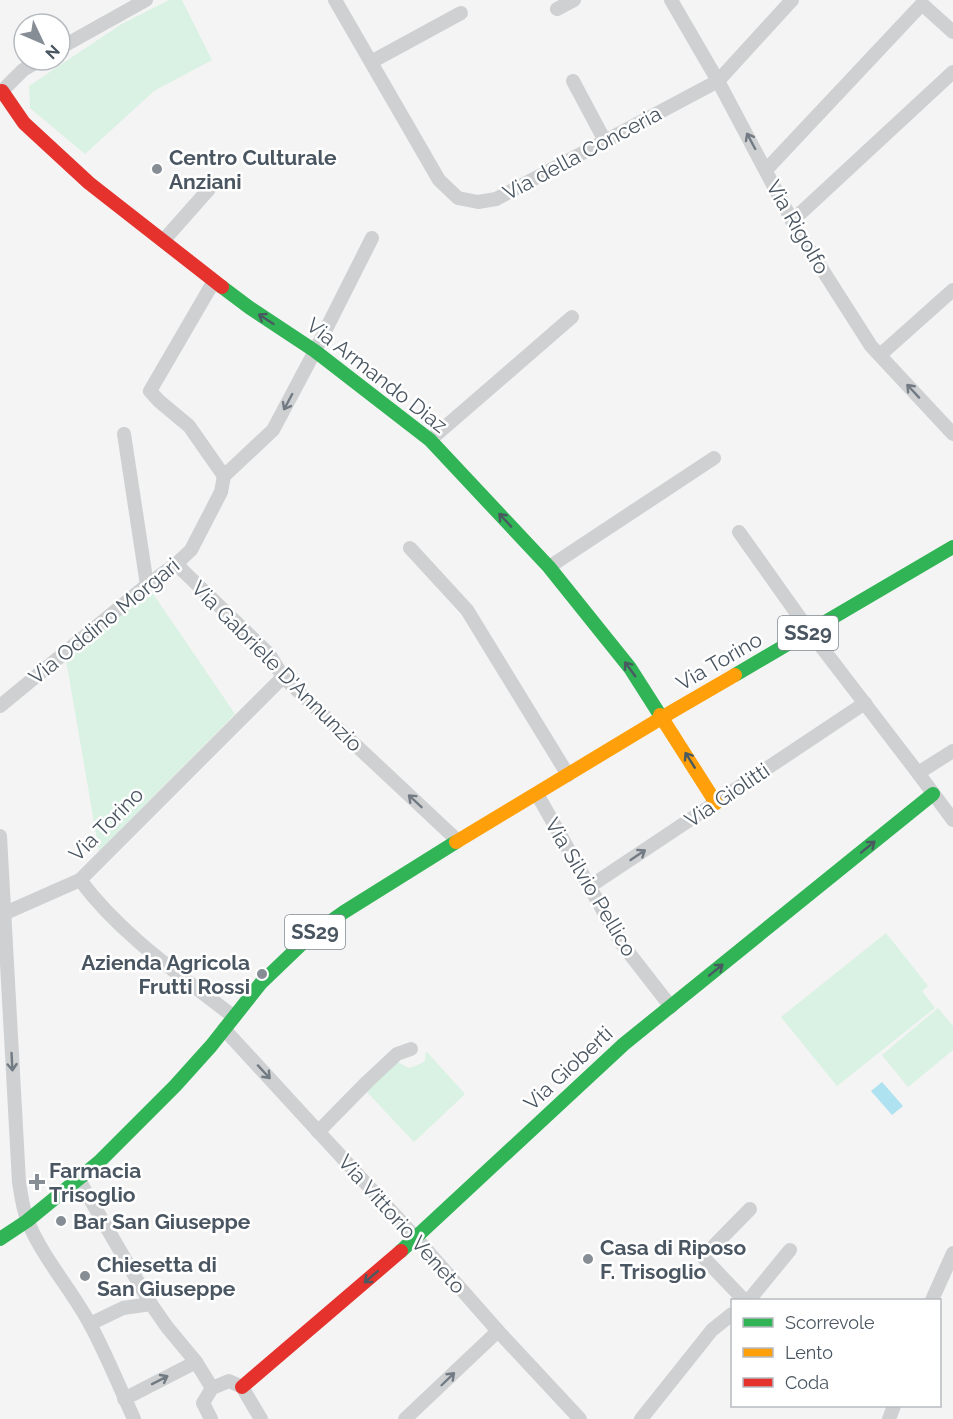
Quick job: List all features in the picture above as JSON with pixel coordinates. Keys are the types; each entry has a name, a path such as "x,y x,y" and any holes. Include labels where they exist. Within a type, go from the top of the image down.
{"street":[{"path":"72,41 146,0"},
{"name":"Via della Conceria","path":"335,0 439,180 458,198 477,202 496,200 718,81 792,0"},
{"path":"557,9 574,0"},
{"name":"Via Rigolfo","path":"671,0 718,81 792,221 871,346 953,434"},
{"path":"766,170 922,4 953,32"},
{"path":"371,62 461,13"},
{"path":"1,92 21,72"},
{"path":"792,221 953,72"},
{"path":"573,81 605,141"},
{"name":"Via Armando Diaz","path":"1,92 24,123 89,183 214,281 315,351 430,440 549,567 630,668 717,803"},
{"path":"164,242 209,189"},
{"name":"Via Oddino Morgari","path":"0,706 191,550 221,492 224,476 273,430 372,238"},
{"path":"214,281 150,391 189,426 224,476"},
{"path":"879,355 953,290"},
{"path":"430,440 572,317"},
{"path":"124,434 147,585"},
{"path":"549,567 714,458"},
{"path":"739,532 810,632 953,820"},
{"name":"Via Torino","path":"0,1239 79,1180 174,1086 261,983 310,936 344,912 458,841 953,547"},
{"path":"410,548 467,610 568,775"},
{"name":"Via Gabriele D'Annunzio","path":"176,564 269,654 283,677 458,841"},
{"name":"Via Torino","path":"234,1017 170,968 128,932 103,908 80,880 283,677"},
{"name":"Via Giolitti","path":"589,887 865,703"},
{"path":"918,773 953,752"},
{"name":"Via Silvio Pellico","path":"537,794 622,944 670,1007"},
{"name":"Via Gioberti","path":"242,1387 416,1238 624,1044 933,794"},
{"path":"0,836 2,919 19,1182 27,1221 49,1261 90,1324 134,1419"},
{"path":"2,919 80,880"},
{"name":"Via Vittorio Veneto","path":"224,1029 578,1418"},
{"path":"318,1132 397,1054 411,1050"},
{"path":"79,1180 151,1304 196,1362 212,1388"},
{"path":"743,1299 703,1257 750,1209"},
{"path":"750,1299 790,1250"},
{"path":"932,1299 953,1253"},
{"path":"90,1324 123,1308 151,1304"},
{"path":"641,1419 712,1330 731,1315"},
{"path":"405,1419 498,1331"},
{"path":"124,1399 196,1362"},
{"path":"211,1419 203,1403 212,1388 229,1382 242,1387 261,1419"}],"green space":[{"path":"169,0 182,0 212,60 154,91 85,154 30,108 29,86 50,72 72,72 72,57 120,25"},
{"path":"147,585 235,714 99,851 65,654"},
{"path":"886,933 928,986 922,991 935,1008 837,1086 781,1017"},
{"path":"938,1008 953,1026 953,1050 908,1087 882,1055"},
{"path":"426,1051 465,1094 414,1142 366,1091 397,1062 409,1068 425,1061"}],"water":[{"path":"882,1082 903,1106 892,1115 871,1091"}],"traffic: fast":[{"path":"222,287 315,351 430,440 549,567 630,668 660,715"},
{"path":"735,675 953,547"},
{"path":"401,1251 624,1044 933,794"},
{"path":"0,1239 27,1221 99,1162 175,1086 211,1046 261,983 310,936 456,842"}],"traffic: slow":[{"path":"456,842 735,675"},
{"path":"660,715 716,803"}],"traffic: jam":[{"path":"0,92 2,91 24,123 89,183 222,287"},
{"path":"242,1387 401,1251"}],"place":[{"name":"Centro Culturale Anziani","path":"157,169"},
{"name":"Azienda Agricola Frutti Rossi","path":"262,974"},
{"name":"Farmacia Trisoglio","path":"37,1182"},
{"name":"Bar San Giuseppe","path":"61,1221"},
{"name":"Casa di Riposo F. Trisoglio","path":"588,1259"},
{"name":"Chiesetta di San Giuseppe","path":"85,1276"}]}
